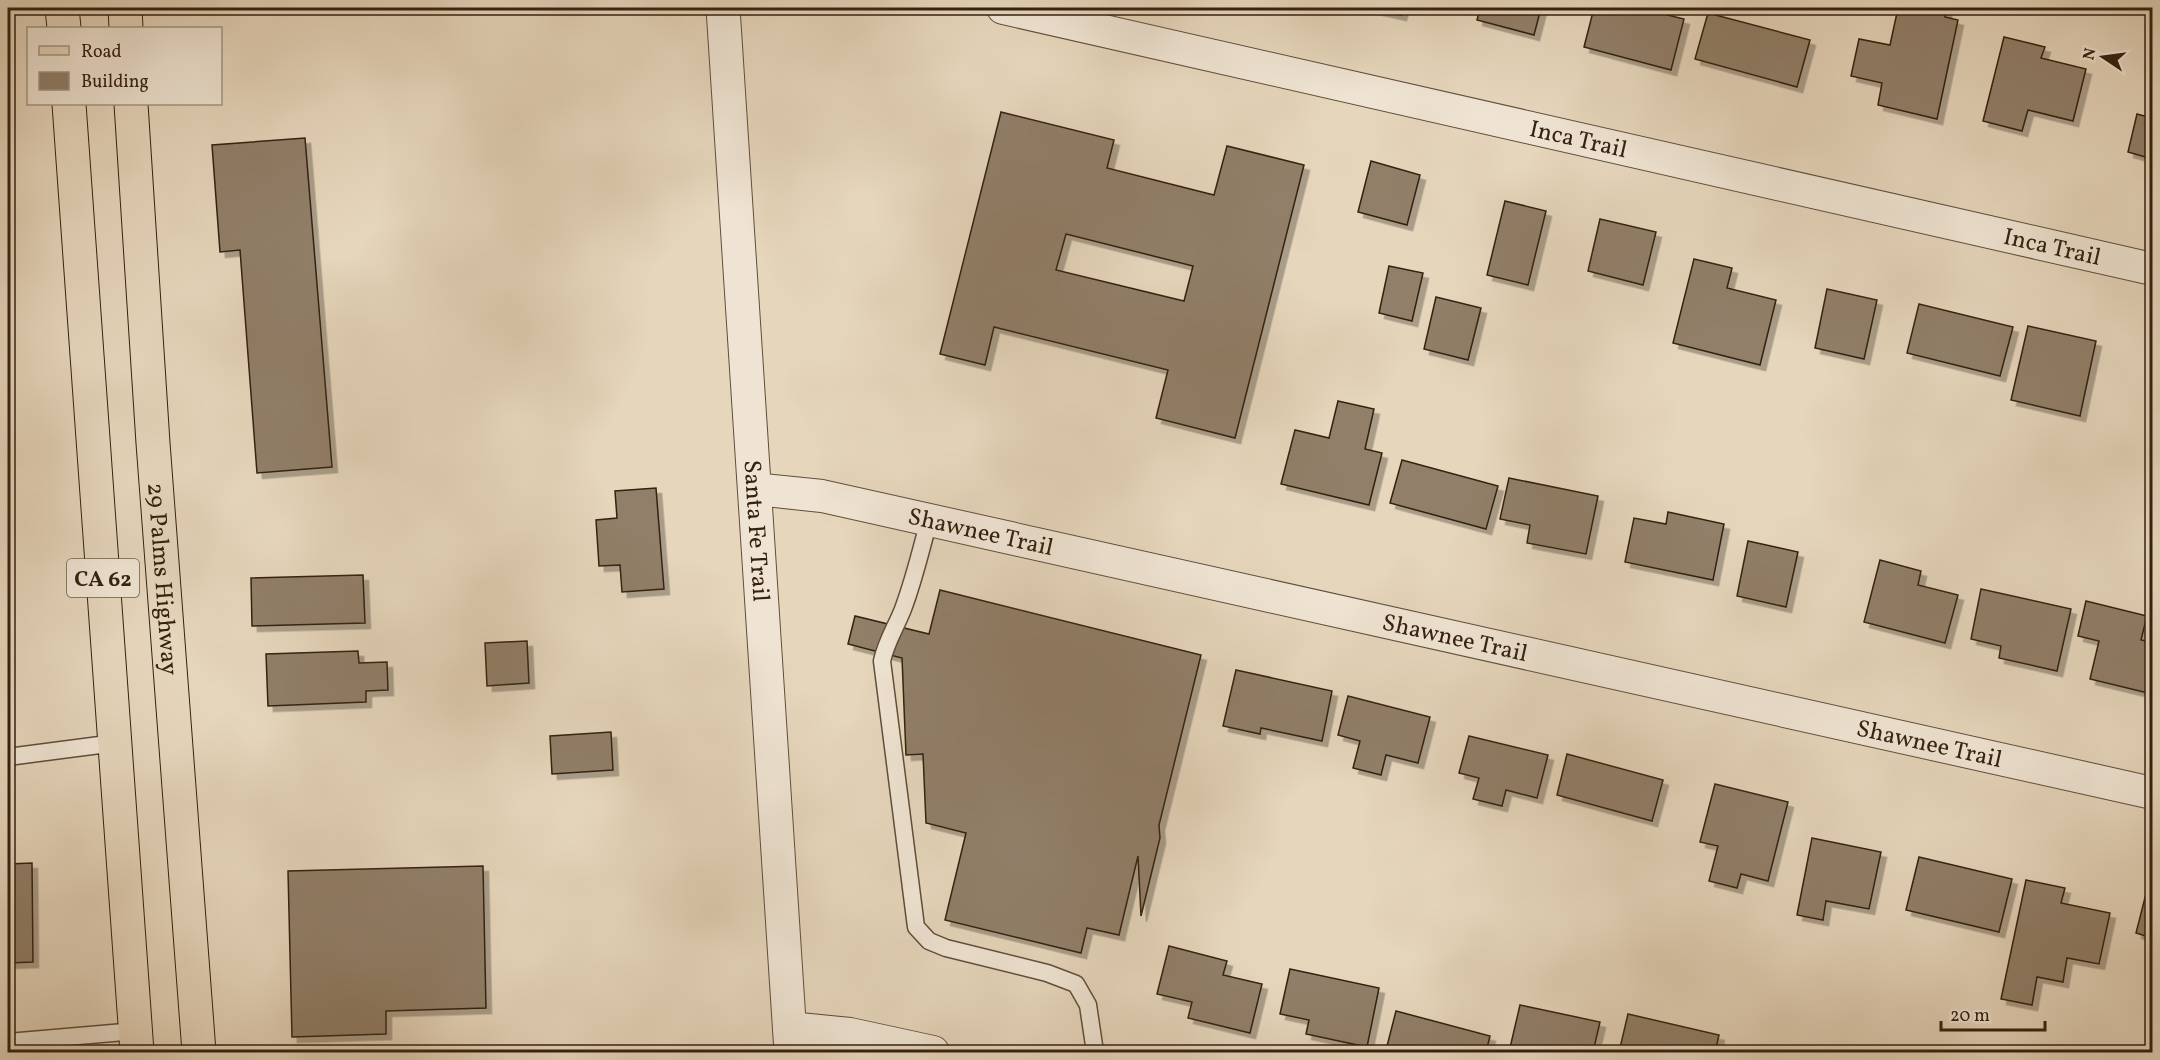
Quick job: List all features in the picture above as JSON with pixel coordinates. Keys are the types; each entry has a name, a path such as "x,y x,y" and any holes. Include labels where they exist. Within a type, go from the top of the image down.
{"main road":[{"path":"62,8 64,27"},
{"path":"125,8 126,27"},
{"name":"CA 62","path":"69,105 136,1042"},
{"name":"29 Palms Highway","path":"131,105 153,442 199,1053"}],"street":[{"name":"Santa Fe Trail","path":"723,8 790,1040"},
{"name":"Inca Trail","path":"1003,8 1111,19 2152,268"},
{"name":"Shawnee Trail","path":"755,489 822,496 2152,793"},
{"path":"790,1040 850,1034 933,1053"}],"lane":[{"path":"929,520 902,612 885,648 882,661 916,927 929,941 946,948 1047,973 1076,984 1088,1005 1095,1053"},
{"path":"8,758 115,743"},
{"path":"8,1042 136,1042"}],"building":[{"path":"1369,8 1403,8 1401,15"},
{"path":"1480,8 1541,8 1534,35 1477,20"},
{"path":"1594,8 1639,8 1684,19 1671,70 1584,47"},
{"path":"1898,8 1947,8 1945,17 1958,20 1937,119 1878,105 1882,83 1851,76 1859,39 1890,45"},
{"path":"1708,13 1810,40 1797,87 1695,59"},
{"path":"2004,37 2045,47 2041,58 2086,69 2073,121 2028,110 2022,131 1983,121"},
{"path":"1001,112 1114,140 1107,168 1214,195 1227,146 1304,165 1235,438 1156,418 1168,370 994,327 985,365 940,354","holes":["1066,234 1193,266 1184,301 1056,270"]},
{"path":"2137,114 2152,118 2152,159 2128,152"},
{"path":"305,138 332,467 257,473 240,250 220,252 212,145"},
{"path":"1371,161 1420,175 1407,225 1358,212"},
{"path":"1505,201 1546,211 1528,285 1487,275"},
{"path":"1600,219 1656,232 1643,285 1588,271"},
{"path":"1694,259 1732,268 1727,288 1776,300 1760,365 1673,343"},
{"path":"1389,266 1423,273 1412,321 1379,313"},
{"path":"1827,289 1877,300 1864,359 1815,348"},
{"path":"1436,297 1481,308 1468,360 1424,349"},
{"path":"1919,304 2013,327 2000,376 1907,353"},
{"path":"2028,326 2096,341 2080,416 2011,400"},
{"path":"1338,401 1374,409 1365,449 1382,453 1369,505 1281,484 1295,430 1329,438"},
{"path":"1402,460 1498,486 1486,529 1390,503"},
{"path":"1509,478 1598,496 1586,554 1527,543 1530,525 1500,519"},
{"path":"656,488 664,589 622,592 620,565 599,566 596,520 617,518 615,491"},
{"path":"1668,512 1724,524 1713,580 1625,562 1634,518 1666,524"},
{"path":"1748,541 1798,552 1786,607 1737,596"},
{"path":"1880,560 1921,571 1918,585 1958,595 1945,643 1864,622"},
{"path":"363,575 365,623 252,626 251,578"},
{"path":"1981,589 2071,609 2057,671 1999,658 2001,646 1971,639"},
{"path":"940,590 1201,655 1159,825 1160,838 1141,916 1138,856 1119,935 1087,928 1081,953 945,920 966,833 926,823 923,754 906,755 902,658 848,644 855,616 929,634"},
{"path":"2086,601 2147,616 2141,640 2152,642 2152,694 2090,679 2099,641 2078,636"},
{"path":"527,641 529,683 487,686 485,643"},
{"path":"358,651 359,663 387,662 388,690 366,691 366,702 268,706 266,654"},
{"path":"1236,670 1332,691 1322,741 1261,728 1260,734 1223,726"},
{"path":"1348,696 1430,717 1418,763 1386,755 1381,775 1353,768 1360,741 1338,735"},
{"path":"611,732 613,770 552,774 550,736"},
{"path":"1469,736 1548,755 1537,798 1506,790 1502,806 1473,799 1479,778 1459,773"},
{"path":"1567,754 1663,780 1652,821 1557,795"},
{"path":"1715,784 1788,802 1768,881 1741,874 1737,888 1709,881 1718,846 1700,842"},
{"path":"1812,838 1881,852 1869,909 1826,901 1823,920 1797,915"},
{"path":"1919,857 2012,879 1999,932 1906,910"},
{"path":"32,863 33,962 8,963 8,864"},
{"path":"483,866 486,1008 386,1011 386,1034 292,1037 288,871"},
{"path":"2152,874 2152,938 2136,933"},
{"path":"2026,880 2065,888 2061,903 2110,913 2099,964 2067,958 2063,982 2037,977 2032,1005 2001,999"},
{"path":"1169,946 1227,961 1223,975 1262,984 1250,1033 1188,1018 1192,1002 1157,994"},
{"path":"1290,969 1379,988 1367,1047 1306,1034 1309,1020 1280,1014"},
{"path":"1520,1005 1600,1022 1593,1052 1509,1052"},
{"path":"1396,1011 1490,1036 1486,1052 1386,1050"},
{"path":"1628,1014 1719,1035 1715,1052 1619,1052"}]}
